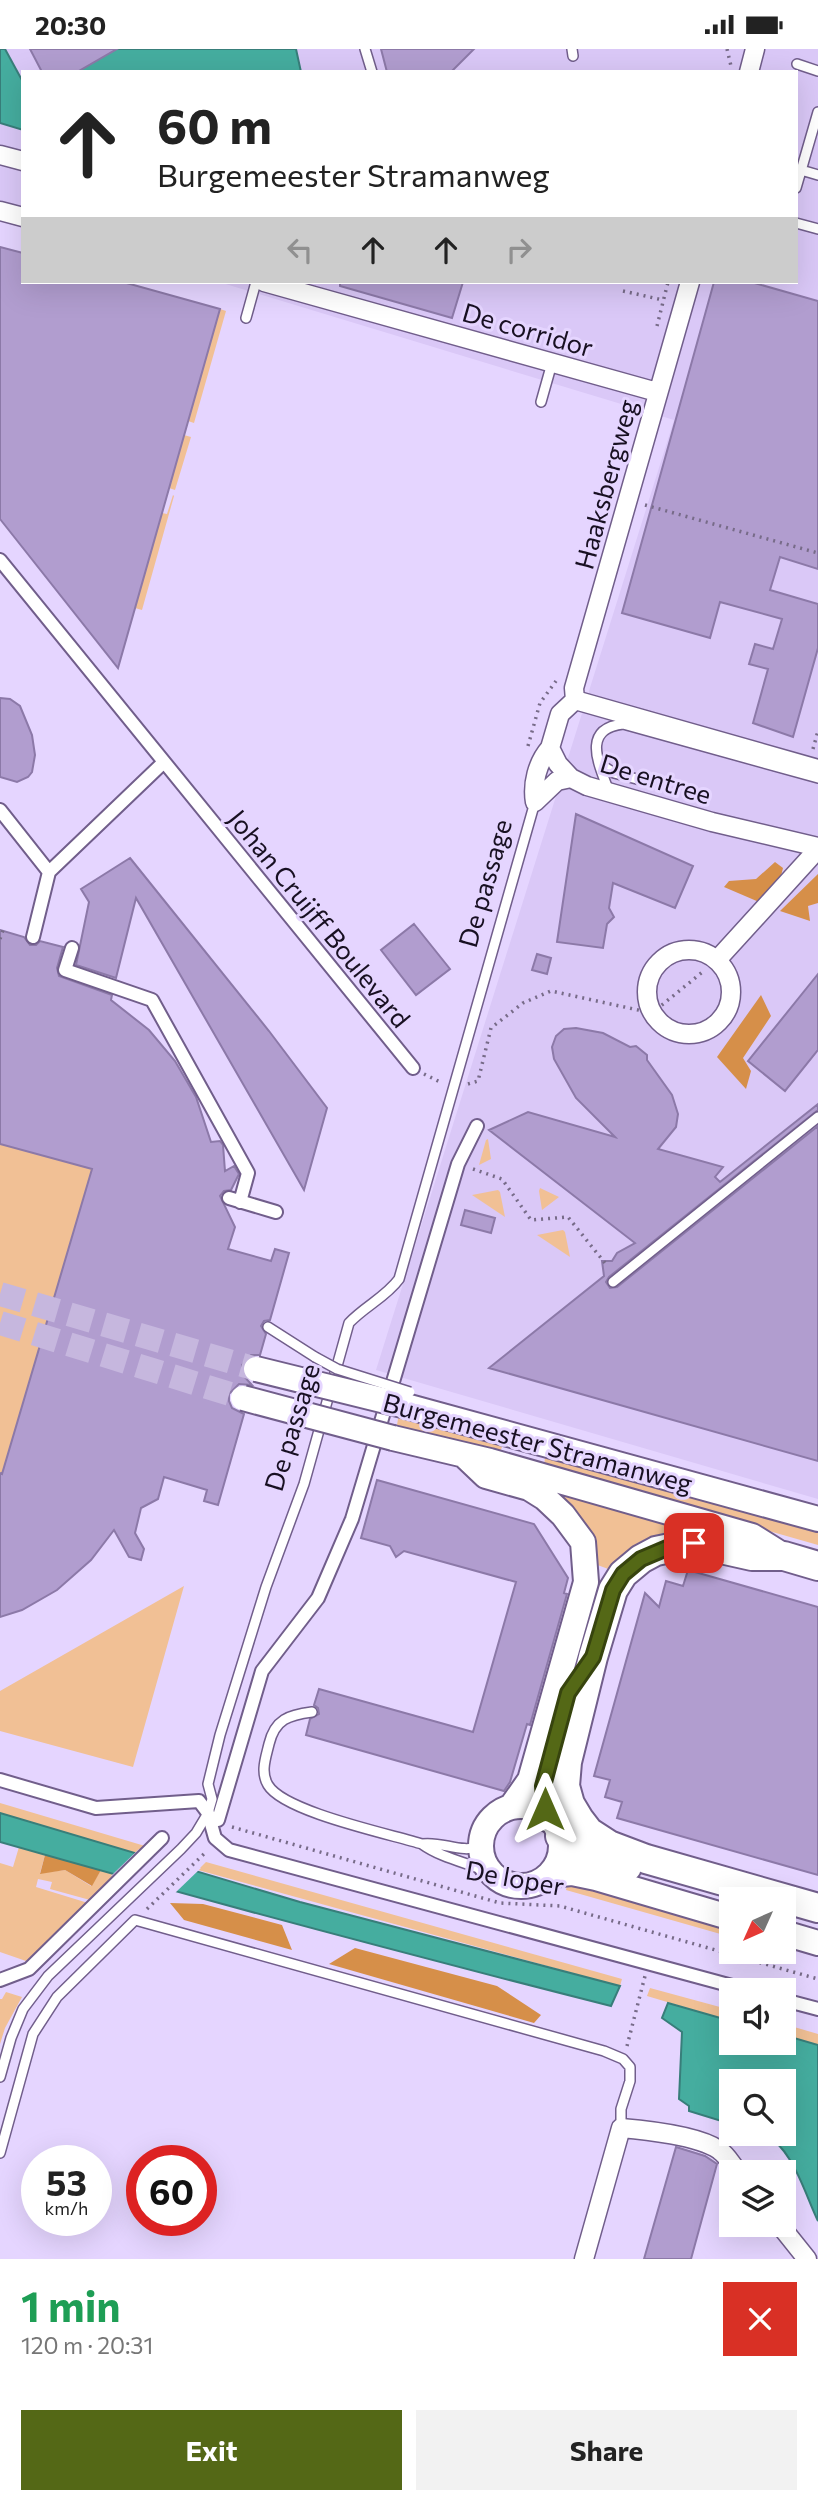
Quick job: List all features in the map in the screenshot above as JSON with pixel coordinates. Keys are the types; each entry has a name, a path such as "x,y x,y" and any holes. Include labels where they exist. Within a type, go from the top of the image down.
{"main road":[{"name":"Burgemeester Stramanweg","path":"256,1369 408,1399 451,1418 818,1519"},
{"name":"Burgemeester Stramanweg","path":"243,1398 490,1461 752,1536 784,1556 818,1566"},
{"name":"Burgemeester Stramanweg","path":"466,1457 486,1476 528,1488 545,1498 563,1515 583,1542 586,1582 551,1758 565,1786 570,1804 589,1832 609,1845 646,1859 818,1908"},
{"name":"Burgemeester Stramanweg","path":"511,1807 530,1780 551,1758 593,1657 613,1590 623,1574 641,1559 674,1545 694,1543 752,1556 784,1556"},
{"path":"550,1875 560,1857 555,1827 543,1799 543,1786 551,1758"},
{"path":"709,1876 656,1876 580,1853 532,1807 511,1807 493,1817 482,1835 481,1846 486,1866 501,1881 521,1886 531,1885 550,1875 572,1873 719,1914"},
{"path":"796,1937 818,1943"}],"street":[{"path":"750,70 755,49"},
{"path":"0,155 21,160"},
{"path":"0,211 21,216"},
{"name":"De corridor","path":"271,284 657,393"},
{"name":"Haaksbergweg","path":"575,700 575,688 689,284"},
{"name":"Johan Cruijff Boulevard","path":"0,560 413,1068"},
{"path":"550,748 560,714 575,700"},
{"name":"De entree","path":"575,700 815,761"},
{"name":"De entree","path":"550,748 558,764 571,778 609,794 818,848 717,960"},
{"name":"De passage","path":"535,802 533,789 542,757 550,748"},
{"path":"33,937 49,872 164,762"},
{"path":"535,802 557,781 571,778"},
{"path":"0,810 49,872"},
{"path":"72,948 65,970 152,1000 248,1173 234,1200 276,1212"},
{"path":"694,950 717,960 727,973 732,992 731,1002 718,1024 706,1032 684,1034 670,1030 659,1022 652,1013 647,993 650,976 659,962 677,951 694,950"},
{"path":"213,1817 262,1671 318,1598 352,1519 458,1164 477,1126"},
{"path":"0,1780 96,1808 199,1801 213,1817"},
{"name":"De loper","path":"213,1817 215,1838 229,1850 719,1982"},
{"path":"0,1980 29,1969 158,1842"},
{"path":"796,2003 818,2009"},
{"path":"584,2259 621,2128 680,2136 719,2150 727,2160"},
{"path":"789,2237 807,2259"}],"lane":[{"path":"365,49 371,70"},
{"path":"797,64 818,71"},
{"path":"798,182 818,112"},
{"path":"802,170 818,175"},
{"path":"798,224 818,229"},
{"path":"246,318 255,284"},
{"path":"541,402 552,363"},
{"path":"609,794 596,757 597,741 607,728 623,724 818,778"},
{"path":"600,764 614,773 648,782"},
{"name":"De passage","path":"213,1817 208,1784 220,1735 266,1587 304,1485 349,1323 360,1311 391,1290 400,1279 535,802"},
{"path":"613,1282 818,1117"},
{"path":"268,1327 337,1369 408,1399"},
{"path":"312,1712 286,1717 273,1731 263,1773 273,1792 324,1816 422,1844 433,1851 493,1874"},
{"path":"0,2077 11,2038 23,2010 48,1976 213,1817"},
{"path":"422,1844 436,1842 465,1850 481,1846"},
{"path":"0,2153 33,2034 57,1997 135,1920 591,2047 623,2059 630,2067 630,2081 621,2109 621,2128"}],"path":[{"path":"727,49 731,70"},
{"path":"623,291 663,300"},
{"path":"627,500 818,553"},
{"path":"815,761 818,731"},
{"path":"0,939 3,930"},
{"path":"413,1068 453,1090 478,1081 491,1028 523,1003 551,991 652,1013 717,960"},
{"path":"458,1164 502,1179 531,1220 568,1217 605,1263"},
{"name":"De loper","path":"213,1817 227,1826 499,1903 560,1906 818,1979"},
{"path":"147,1909 203,1854"},
{"path":"623,2059 649,1963"}],"shaded area":[{"path":"0,49 818,49 818,1499 376,1370 674,420 226,284 798,284 798,70 21,70 21,221 0,215"},
{"path":"0,49 5,49 21,78 21,129 0,123"},
{"path":"106,49 296,49 301,70 68,70"},
{"path":"220,309 226,311 194,423 188,421"},
{"path":"184,435 191,437 175,490 169,488"},
{"path":"173,495 142,610 135,608 162,513 167,514"},
{"path":"775,862 783,868 779,884 759,902 724,887 729,881 756,879"},
{"path":"818,874 818,903 808,906 810,921 780,911"},
{"path":"761,995 771,1016 743,1058 751,1071 746,1089 717,1057"},
{"path":"488,1139 491,1159 479,1165 486,1140"},
{"path":"0,1144 92,1169 2,1474 0,1473"},
{"path":"540,1188 559,1197 542,1210 539,1191"},
{"path":"498,1190 500,1192 505,1217 472,1195"},
{"path":"563,1230 565,1232 570,1257 537,1235"},
{"path":"399,1413 503,1445 498,1455 397,1425"},
{"path":"548,1454 818,1531 818,1545 544,1467"},
{"path":"550,1489 685,1529 652,1536 625,1552 611,1570 592,1563"},
{"path":"184,1586 133,1767 0,1731 0,1691"},
{"path":"0,1803 145,1846 136,1853 0,1815"},
{"path":"0,1813 300,1902 620,1986 611,2006 76,1864 0,1842"},
{"path":"19,1847 45,1855 40,1873 65,1870 91,1886 101,1870 116,1874 90,1900 50,1889 52,1882 38,1879 36,1887 88,1903 26,1961 0,1952 0,1863 13,1867"},
{"path":"45,1855 101,1870 92,1886 65,1870 40,1874"},
{"path":"206,1862 622,1979 620,1986 198,1870"},
{"path":"568,1882 719,1926 719,1934 566,1890"},
{"path":"170,1903 203,1904 282,1925 292,1950 184,1920"},
{"path":"355,1948 497,1986 541,2015 534,2023 329,1964"},
{"path":"650,1988 719,2007 719,2017 647,1996"},
{"path":"6,1992 22,1997 5,2028 0,2044 0,1999"},
{"path":"668,2003 719,2018 719,2055 796,2055 796,2039 818,2045 818,2221 796,2172 796,2160 790,2160 779,2146 796,2146 796,2069 719,2069 719,2120 689,2111 689,2106 679,2099 682,2032 662,2018"},
{"path":"796,2028 818,2034 818,2045 796,2039"}],"pier":[{"path":"139,1849 201,1868 174,1894 111,1876"}],"building":[{"path":"30,49 117,49 80,70 41,70"},
{"path":"381,49 474,49 453,70 386,70"},
{"path":"0,247 21,252 21,284 130,284 220,309 118,668 0,519"},
{"path":"340,284 462,284 452,318"},
{"path":"713,284 758,284 818,301 818,569 780,557 770,590 818,604 818,648 793,737 753,723 768,669 749,664 755,644 773,649 782,619 720,602 710,638 622,613"},
{"path":"0,698 10,699 20,706 32,735 35,755 32,772 17,782 0,777"},
{"path":"576,814 693,866 675,908 613,883 609,908 614,917 607,924 603,948 557,942"},
{"path":"130,858 269,1031 327,1108 304,1190 136,898 116,978 76,965 89,902 81,889"},
{"path":"414,924 450,969 416,995 381,950"},
{"path":"0,930 24,937 30,945 36,945 40,941 63,947 57,968 59,976 112,995 111,1000 149,1030 175,1061 196,1097 211,1142 220,1141 223,1145 225,1171 234,1166 239,1174 231,1190 224,1191 220,1196 235,1227 228,1249 271,1261 275,1249 289,1253 270,1320 264,1321 261,1326 266,1334 260,1355 251,1355 242,1365 242,1374 252,1385 239,1384 229,1394 232,1408 244,1414 218,1505 204,1501 207,1490 164,1477 158,1499 141,1508 135,1533 144,1549 141,1560 129,1557 114,1530 91,1560 57,1590 22,1610 0,1617 0,1473 2,1474 92,1169 0,1144"},
{"path":"537,954 551,958 547,974 532,970"},
{"path":"818,974 818,1050 785,1091 748,1061"},
{"path":"576,1028 603,1033 630,1047 636,1046 647,1055 647,1060 672,1095 678,1114 676,1127 658,1149 723,1167 715,1177 720,1182 818,1104 818,1110 606,1282 610,1288 617,1287 818,1126 818,1461 489,1368 604,1276 602,1261 612,1261 617,1253 635,1243 489,1130 528,1112 615,1137 576,1098 554,1059 552,1047 556,1036 564,1029"},
{"path":"465,1210 495,1218 491,1233 461,1225"},
{"path":"377,1480 534,1524 568,1578 564,1593 567,1594 530,1725 527,1724 510,1782 504,1791 306,1735 310,1719 319,1714 314,1705 319,1689 473,1732 516,1582 404,1551 396,1557 390,1546 361,1538"},
{"path":"688,1570 818,1607 818,1875 617,1818 622,1802 605,1797 610,1780 594,1776 645,1593 659,1607 666,1581 683,1586"},
{"path":"676,2147 705,2156 717,2164 691,2259 644,2259"}],"tunnel":[{"path":"0,1294 256,1369"},
{"path":"0,1323 243,1398"}],"route":[{"path":"545,1809 543,1786 568,1693 593,1657 613,1590 623,1574 641,1559 674,1545 694,1543"}]}
